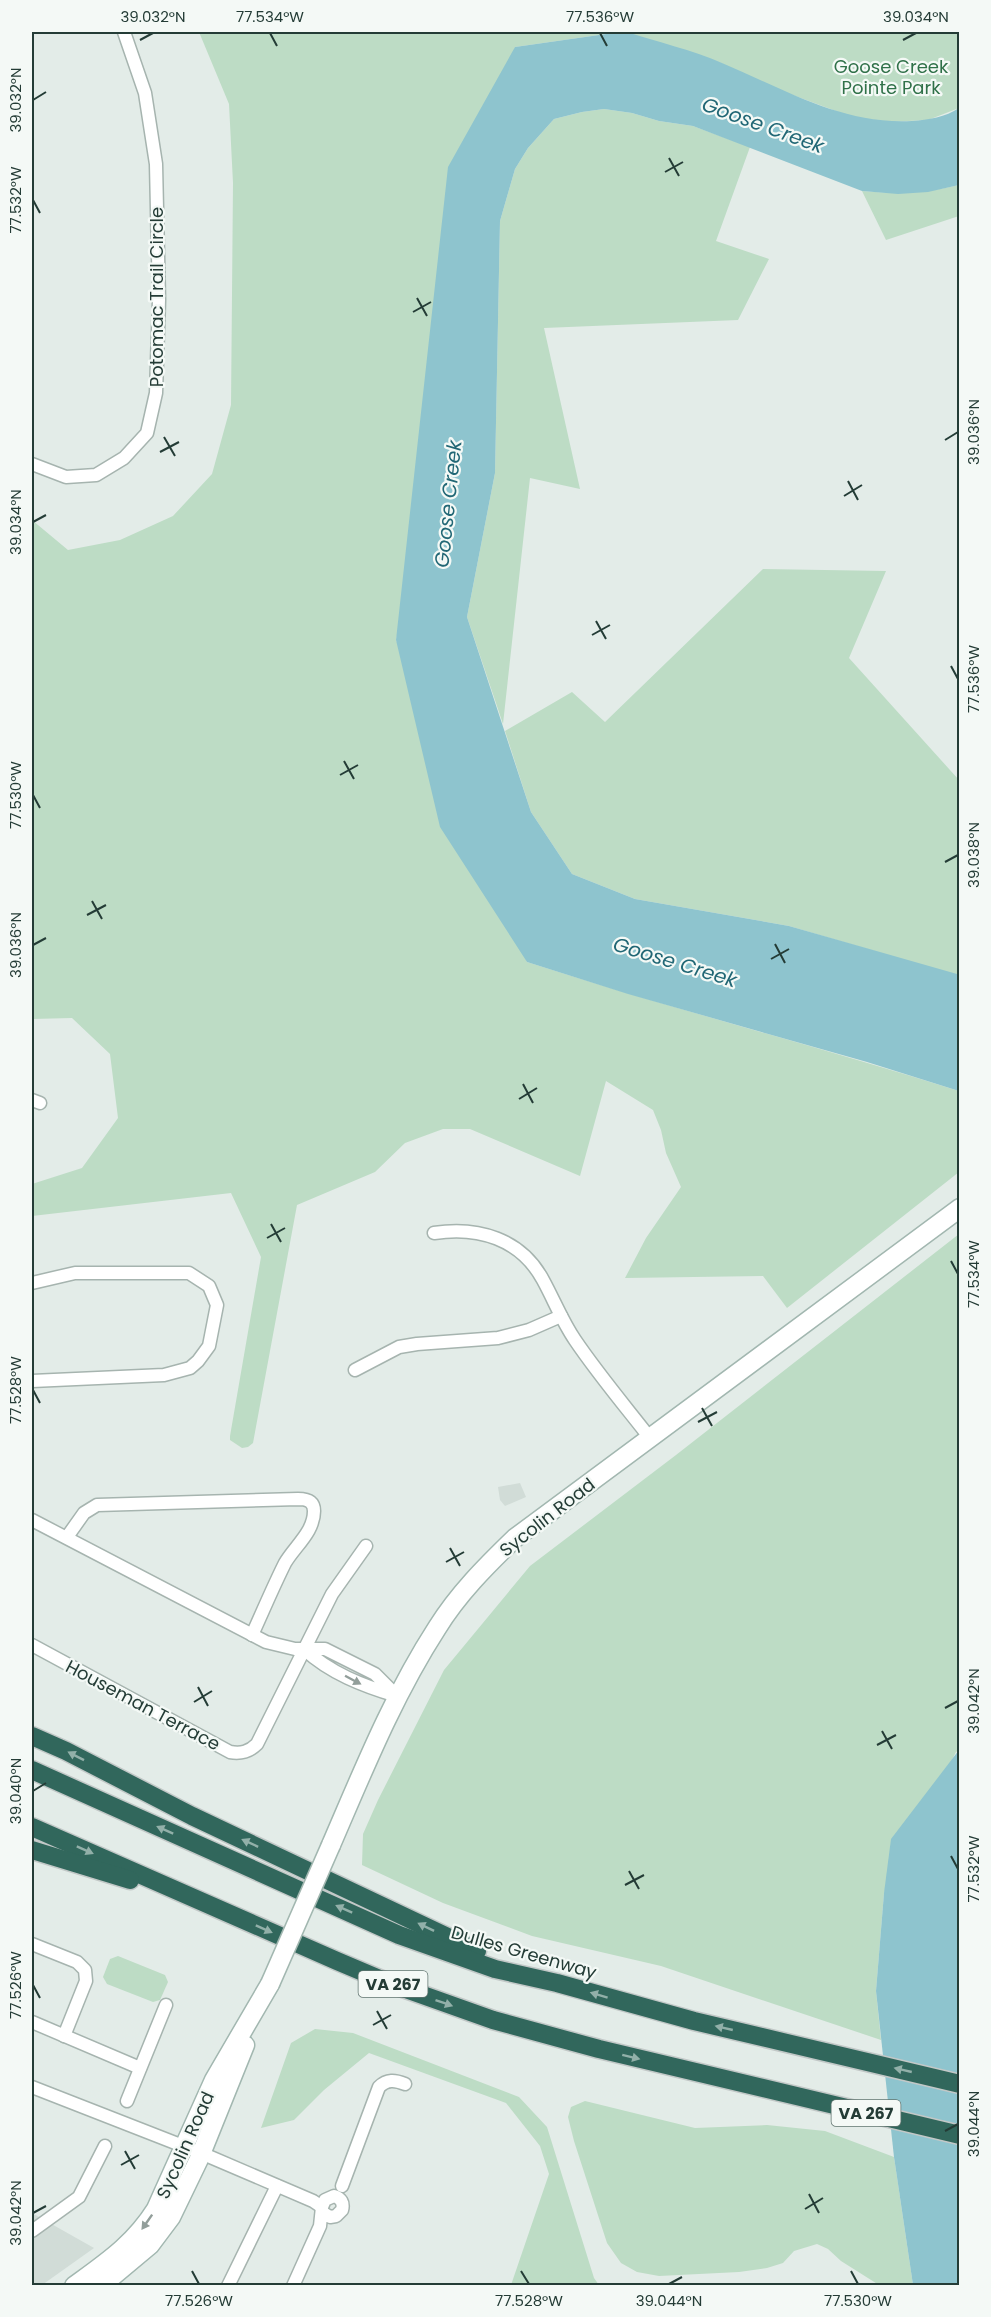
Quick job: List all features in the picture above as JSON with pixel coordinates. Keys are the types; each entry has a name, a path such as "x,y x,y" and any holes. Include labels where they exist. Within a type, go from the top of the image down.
{"highway":[{"path":"32,1736 192,1816 338,1883 456,1942 557,1983"},
{"name":"Dulles Greenway","path":"32,1770 399,1935 495,1969 557,1983 694,2021 960,2084"},
{"name":"VA 267","path":"32,1827 337,1961 461,2009 556,2038 773,2092 960,2135"},
{"path":"32,1850 202,1901"}],"main road":[{"name":"Sycolin Road","path":"74,2286 131,2242 156,2210 193,2150 270,1984 397,1696 438,1626 476,1576 514,1538 960,1208"},
{"name":"Sycolin Road","path":"101,2286 138,2256 161,2232 180,2199 193,2150"}],"street":[{"name":"Potomac Trail Circle","path":"32,464 66,477 96,475 124,458 147,433 156,393 159,300 156,164 145,93 124,32"},
{"path":"434,1233 469,1230 487,1234 522,1252 536,1267 561,1316 584,1353 650,1438"},
{"path":"32,1283 75,1273 189,1273 209,1286 218,1305 209,1346 198,1361 183,1370 164,1375 32,1381"},
{"path":"355,1370 399,1347 498,1338 529,1330 561,1316"},
{"path":"67,1537 84,1513 97,1505 298,1498 309,1501 314,1507 309,1530 287,1561 252,1635"},
{"path":"32,1520 266,1642 304,1649 318,1662 367,1687 397,1696"},
{"path":"304,1649 332,1594 366,1546"},
{"name":"Houseman Terrace","path":"32,1645 236,1753 250,1750 257,1744 304,1649"},
{"path":"32,1947 77,1962 86,1970 86,1981 64,2036"},
{"path":"127,2101 166,2005"},
{"path":"32,2022 140,2068"},
{"path":"293,2286 326,2208 342,2186 379,2087 387,2081 405,2084"},
{"path":"32,2087 193,2150 326,2208"},
{"path":"32,2231 80,2197 105,2146"},
{"path":"228,2286 277,2186"}],"shaded area":[{"path":"520,1483 526,1497 505,1506 500,1500 498,1487"},
{"path":"32,2213 94,2248 42,2285 32,2285"}],"green space":[{"path":"199,32 620,32 515,47 396,640 527,962 959,1091 959,1172 787,1308 763,1276 625,1278 646,1238 681,1187 666,1153 661,1130 653,1110 606,1081 580,1176 470,1129 443,1129 405,1143 375,1172 297,1205 253,1443 242,1448 230,1440 230,1436 261,1257 231,1193 32,1216 32,1184 82,1168 118,1118 110,1054 72,1018 32,1019 32,520 68,550 120,540 173,516 212,474 231,405 233,183 229,104"},
{"name":"Goose Creek Pointe Park","path":"625,32 959,32 959,108 928,120 889,122 852,117 771,87 721,63"},
{"path":"604,109 693,126 750,147 716,241 769,259 738,320 544,328 580,489 530,478 503,724 467,617 495,473 500,221 515,169 528,148 554,119"},
{"path":"959,185 959,216 886,240 862,191 911,192"},
{"path":"763,569 886,571 849,658 959,780 959,976 789,926 635,899 572,874 531,812 505,731 572,692 605,722"},
{"path":"959,1234 959,1750 884,1893 876,1991 881,2040 661,1966 532,1936 443,1903 362,1865 363,1834 444,1670 530,1566"},
{"path":"118,1956 165,1975 168,1982 160,2000 153,2002 107,1984 103,1977 110,1959"},
{"path":"315,2029 353,2033 519,2097 547,2127 594,2278 599,2285 511,2285 549,2174 540,2146 506,2103 369,2053 324,2090 294,2120 261,2128 291,2043"},
{"path":"585,2101 695,2128 767,2125 825,2131 894,2157 913,2285 879,2285 841,2261 828,2249 817,2244 794,2251 783,2263 767,2268 739,2272 659,2276 637,2272 621,2263 607,2243 574,2141 568,2117 571,2107"}],"water":[{"name":"Goose Creek","path":"627,32 699,54 814,103 862,117 886,121 918,121 943,116 959,108 959,185 928,192 898,194 862,191 693,126 604,109 554,119 528,148 515,169 500,221 495,473 467,617 531,812 572,874 635,899 789,926 957,974 960,976 959,1091 527,962 440,827 396,640 448,167 515,47"},
{"path":"959,1750 959,2285 913,2285 894,2157 876,1991 884,1893 891,1839"}]}
